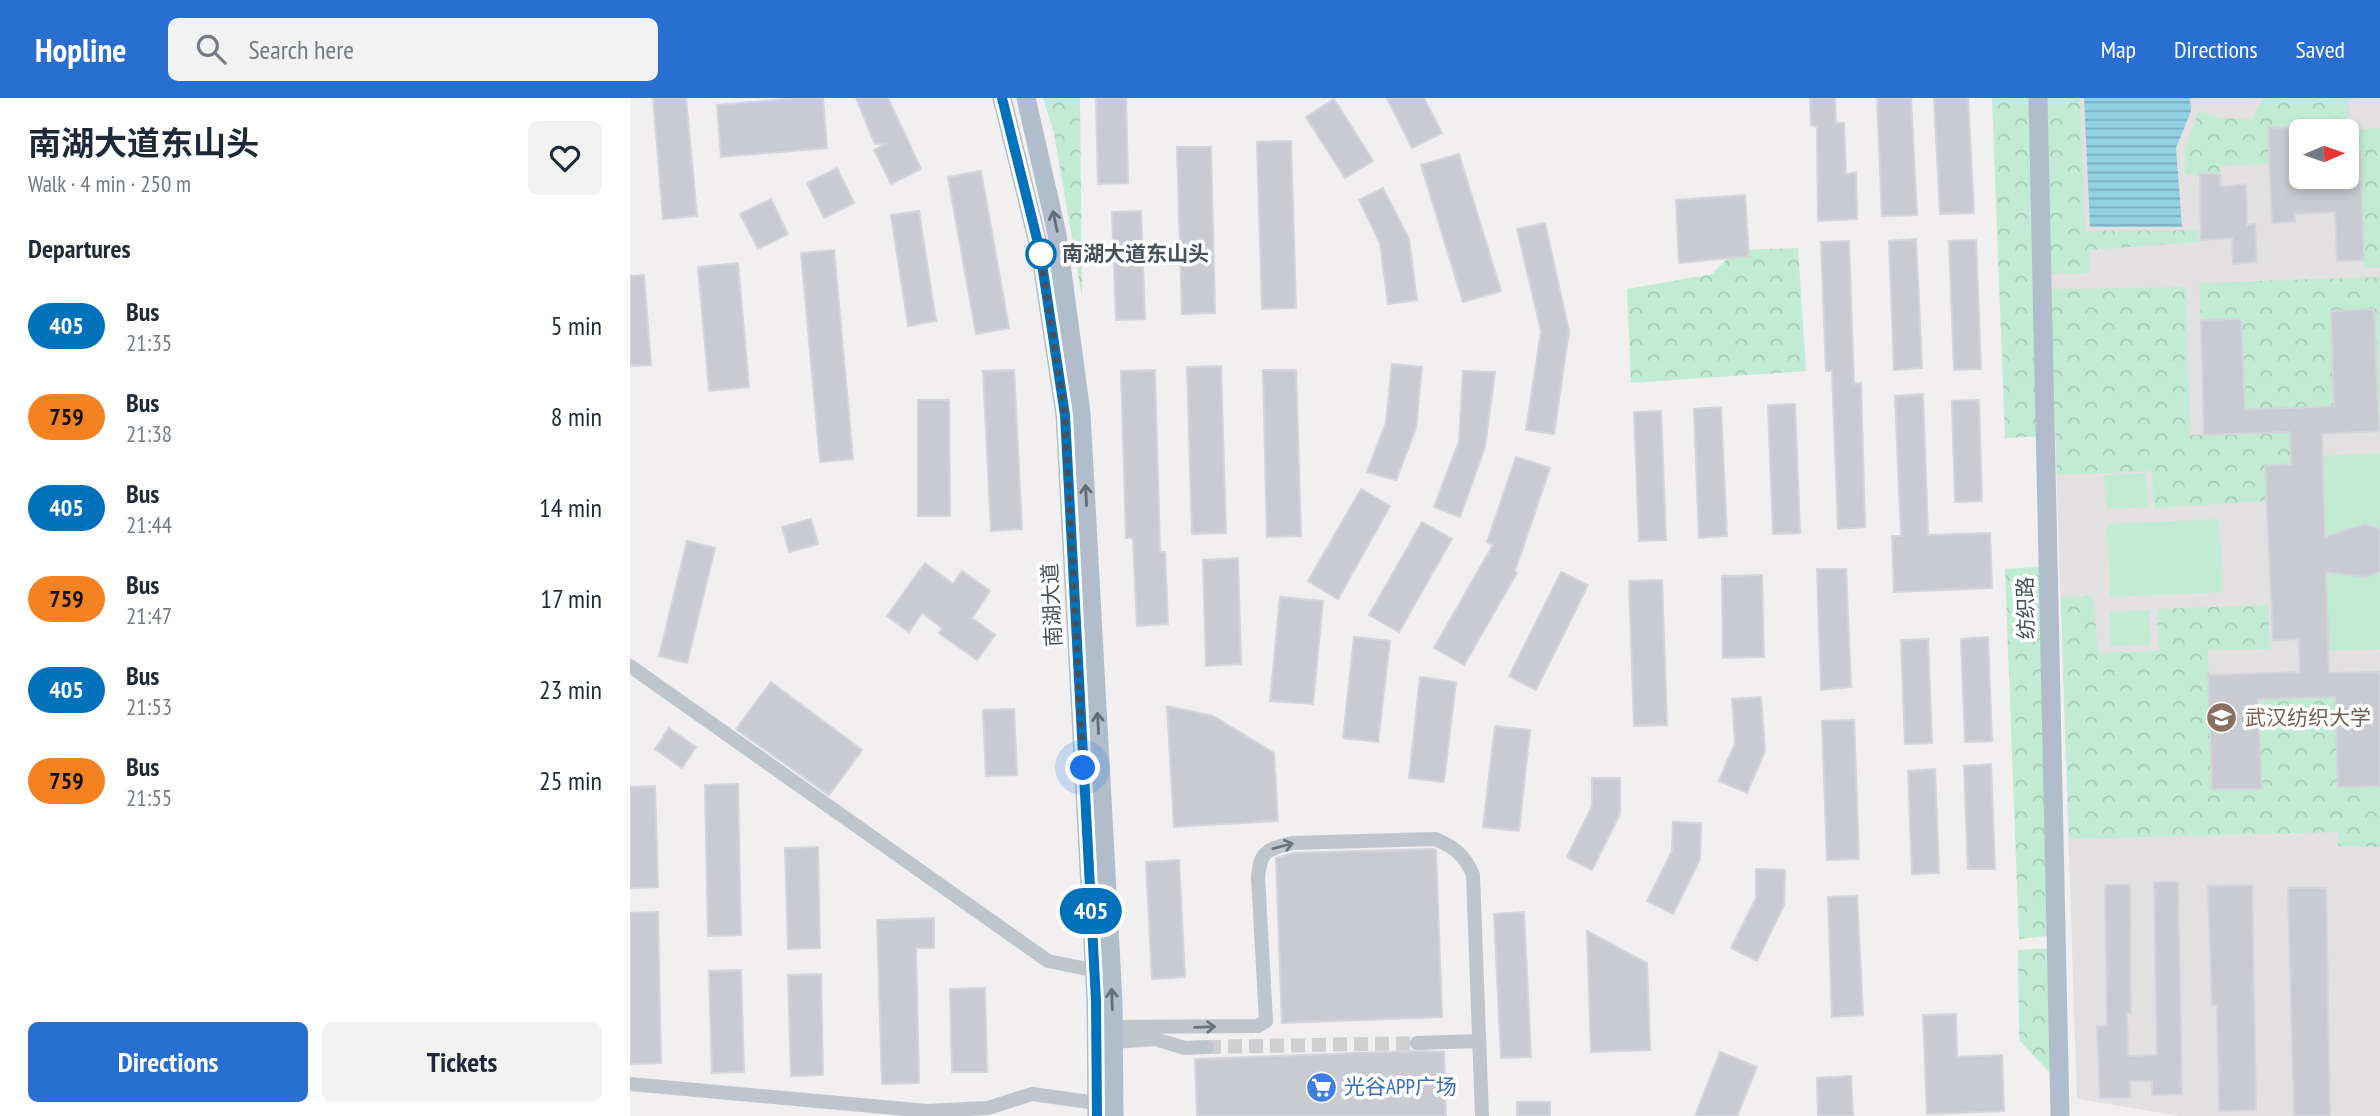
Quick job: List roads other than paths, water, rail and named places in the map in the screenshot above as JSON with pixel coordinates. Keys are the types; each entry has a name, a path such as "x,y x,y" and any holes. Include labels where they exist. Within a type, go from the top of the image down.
{"main road":[{"name":"南湖大道","path":"1002,98 1040,251 1065,415 1103,972 1113,1034 1105,1110"},
{"name":"南湖大道","path":"1026,98 1057,234 1082,413 1103,972 1105,1110"},
{"name":"纺织路","path":"2038,98 2060,1116"}],"street":[{"path":"630,666 1048,961 1103,972"},
{"path":"1113,1034 1258,1026 1266,1021 1258,877 1260,858 1269,849 1292,843 1435,839 1453,847 1467,860 1473,875 1482,1116"},
{"path":"1113,1034 1154,1039 1185,1048 1207,1047"},
{"path":"1417,1043 1479,1041"},
{"path":"630,1084 927,1111 988,1108 1032,1094 1105,1110"}],"water":[{"path":"2084,98 2190,98 2191,111 2176,148 2182,227 2090,227"}],"tunnel":[{"path":"1207,1047 1417,1043"}],"place":[{"name":"南湖大道东山头","path":"1041,254"},
{"name":"武汉纺织大学","path":"2222,718"},
{"name":"光谷APP广场","path":"1321,1087"}]}
